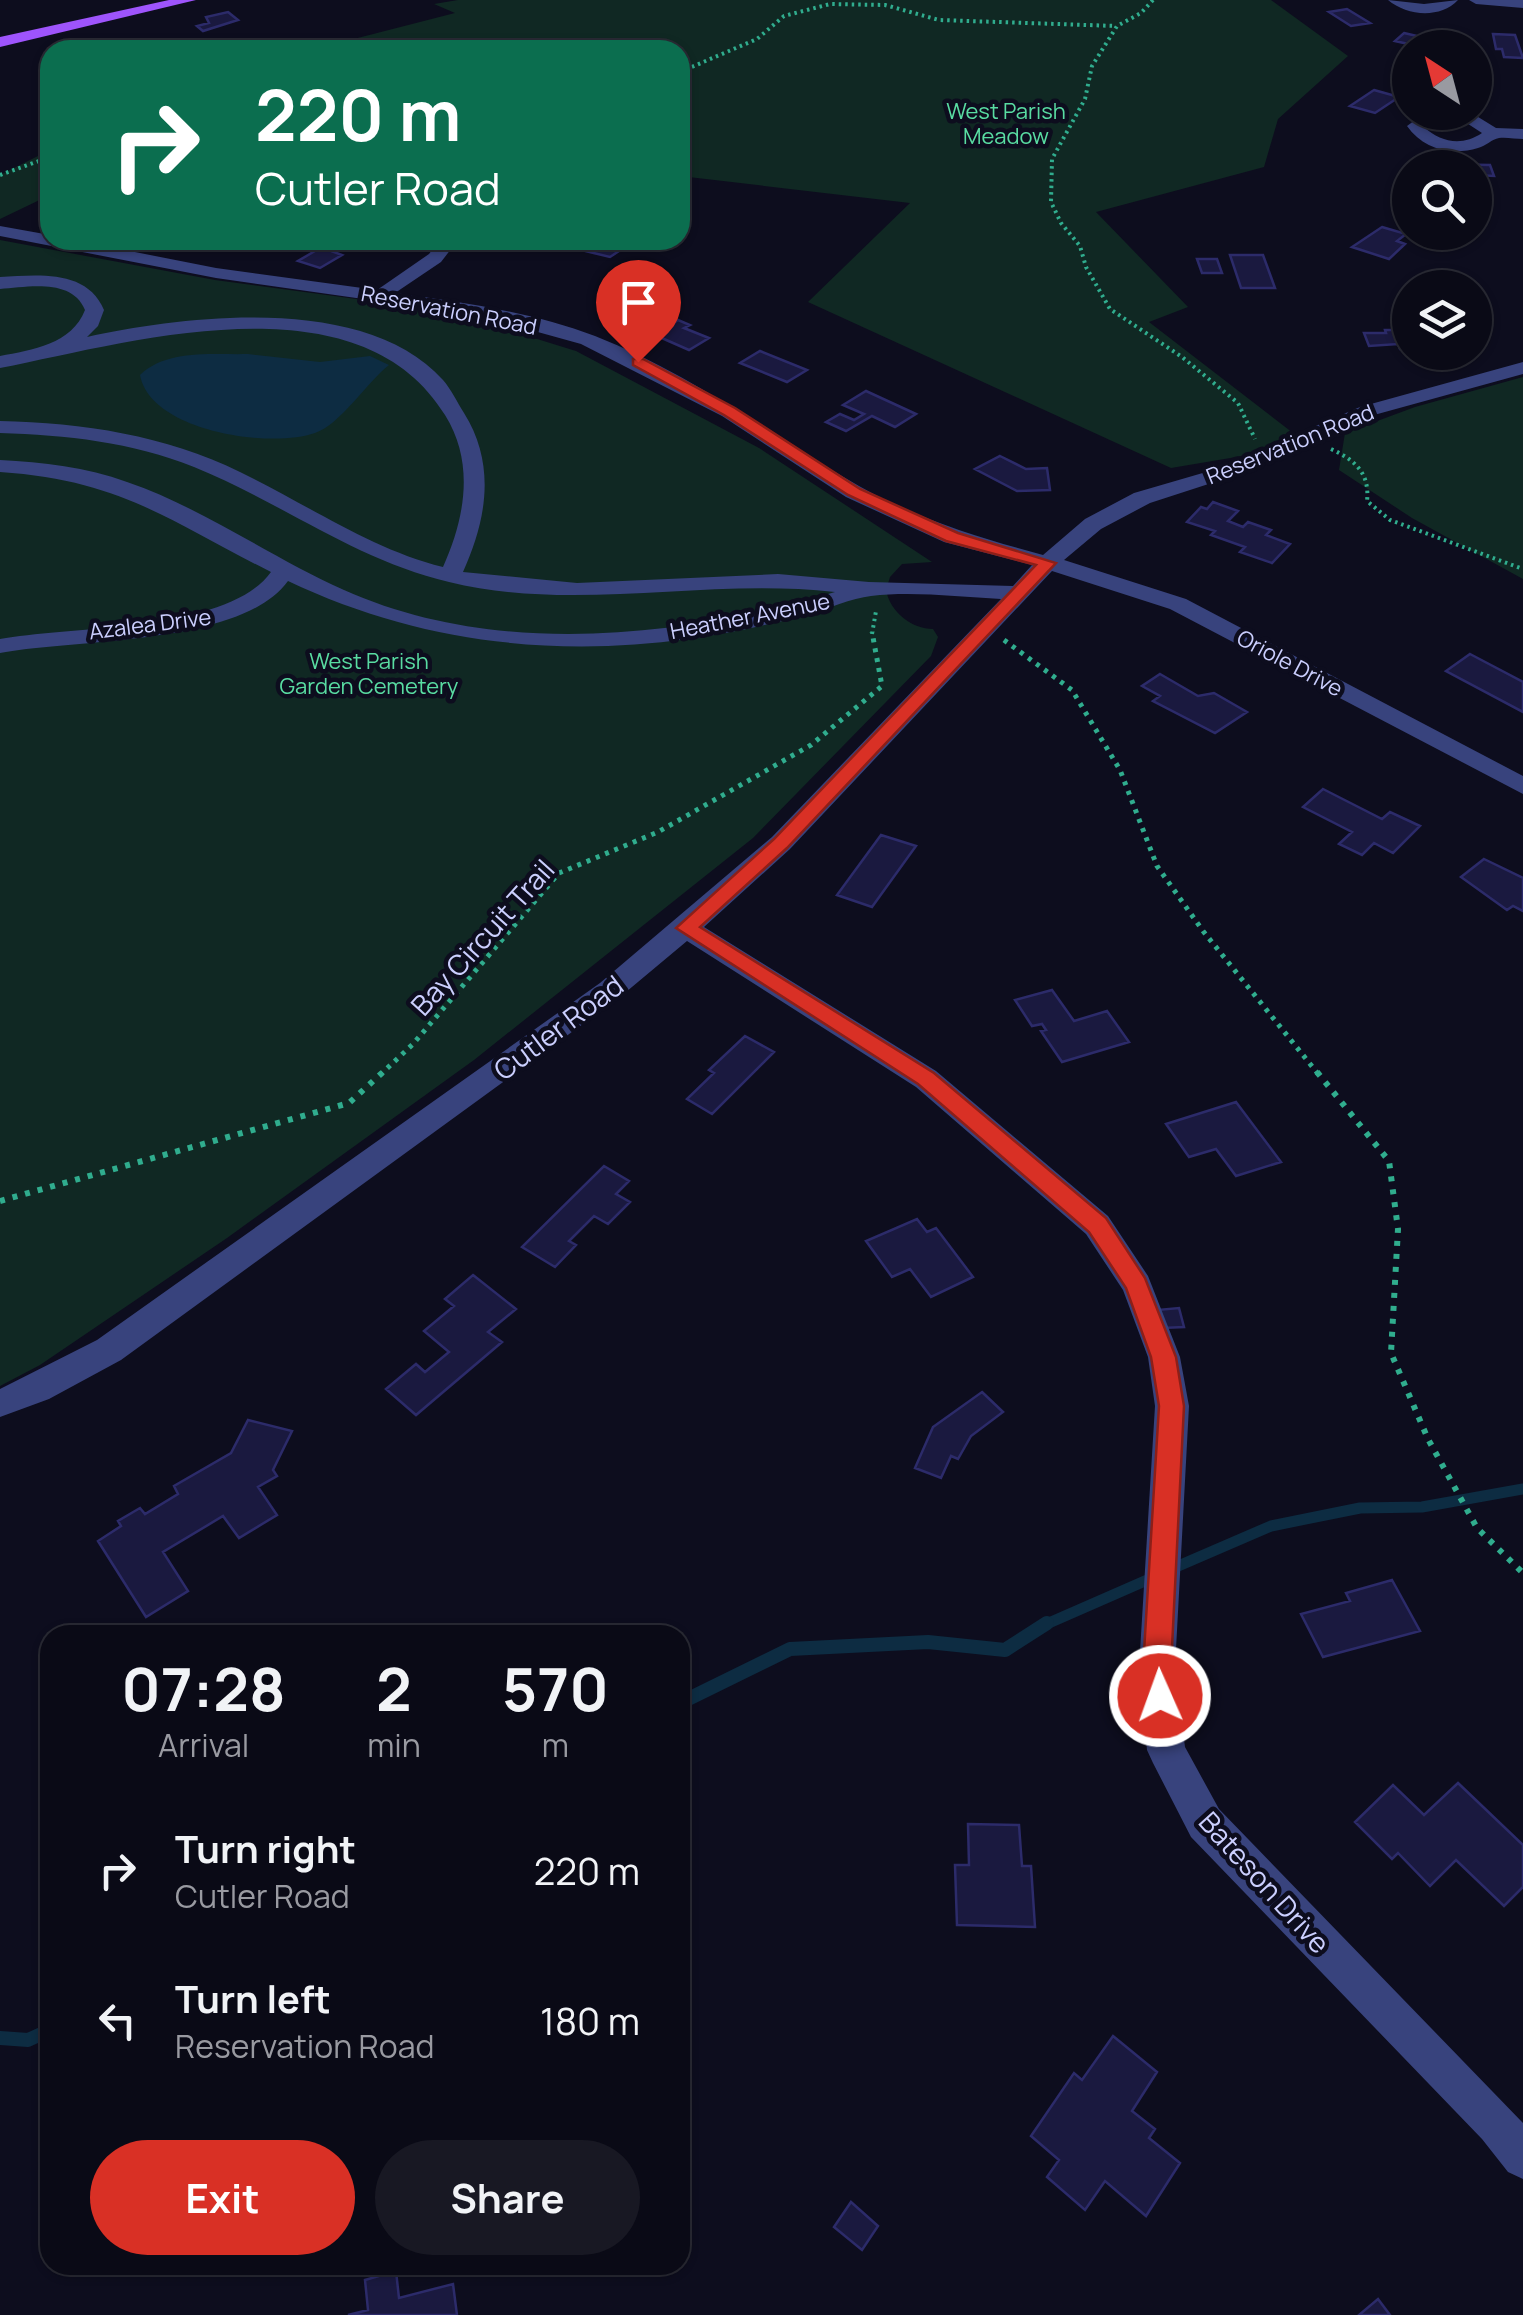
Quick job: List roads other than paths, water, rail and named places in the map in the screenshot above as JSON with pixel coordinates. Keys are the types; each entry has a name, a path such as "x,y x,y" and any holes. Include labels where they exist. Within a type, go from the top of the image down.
{"main road":[{"path":"0,42 189,0"}],"street":[{"path":"1395,0 1432,8 1452,0"},
{"path":"1476,0 1523,4"},
{"path":"1491,133 1523,134"},
{"name":"Reservation Road","path":"0,231 40,239"},
{"name":"Reservation Road","path":"95,250 216,274 477,310 588,340 730,412 854,492 952,537 1047,563 1093,524 1142,498 1220,474 1367,411 1523,368"},
{"path":"383,296 394,280 434,262 442,250"},
{"path":"0,283 43,280 66,284 95,302 97,314 90,328 52,351"},
{"path":"0,362 169,326 261,323 312,328 392,352 440,388 457,411 468,439 475,468 472,527 450,576"},
{"name":"Heather Avenue","path":"0,427 112,435 193,459 231,475 327,530 416,568 450,576 550,592 779,581 874,597"},
{"name":"Heather Avenue","path":"0,466 65,472 119,486 165,506 284,570 392,616 472,631 553,638 631,637 694,630 874,597"},
{"name":"Cutler Road","path":"0,1403 109,1350 610,990 780,843 1047,563"},
{"name":"Oriole Drive","path":"1047,563 1178,604 1523,786"},
{"name":"Azalea Drive","path":"0,646 78,632 211,619 260,599 284,570"},
{"path":"874,597 1020,593"},
{"name":"Bateson Drive","path":"686,928 926,1079 1098,1225 1137,1285 1164,1357 1172,1406 1157,1668 1166,1750 1205,1823 1498,2124 1523,2157"}],"water":[{"path":"248,354 320,362 370,356 389,365 324,428 315,433 270,439 214,431 188,422 165,410 149,394 140,375 177,357"}],"waterway":[{"path":"1169,1570 1271,1526 1360,1508 1422,1507 1523,1489"},
{"path":"1043,1626 1154,1577"},
{"path":"1043,1626 1047,1623"},
{"path":"690,1698 790,1649 928,1642 1005,1650 1043,1626"},
{"path":"0,2038 28,2040 40,2035"}],"park label":[{"name":"West Parish Meadow","path":"1006,124"},
{"name":"West Parish Garden Cemetery","path":"369,674"}]}
